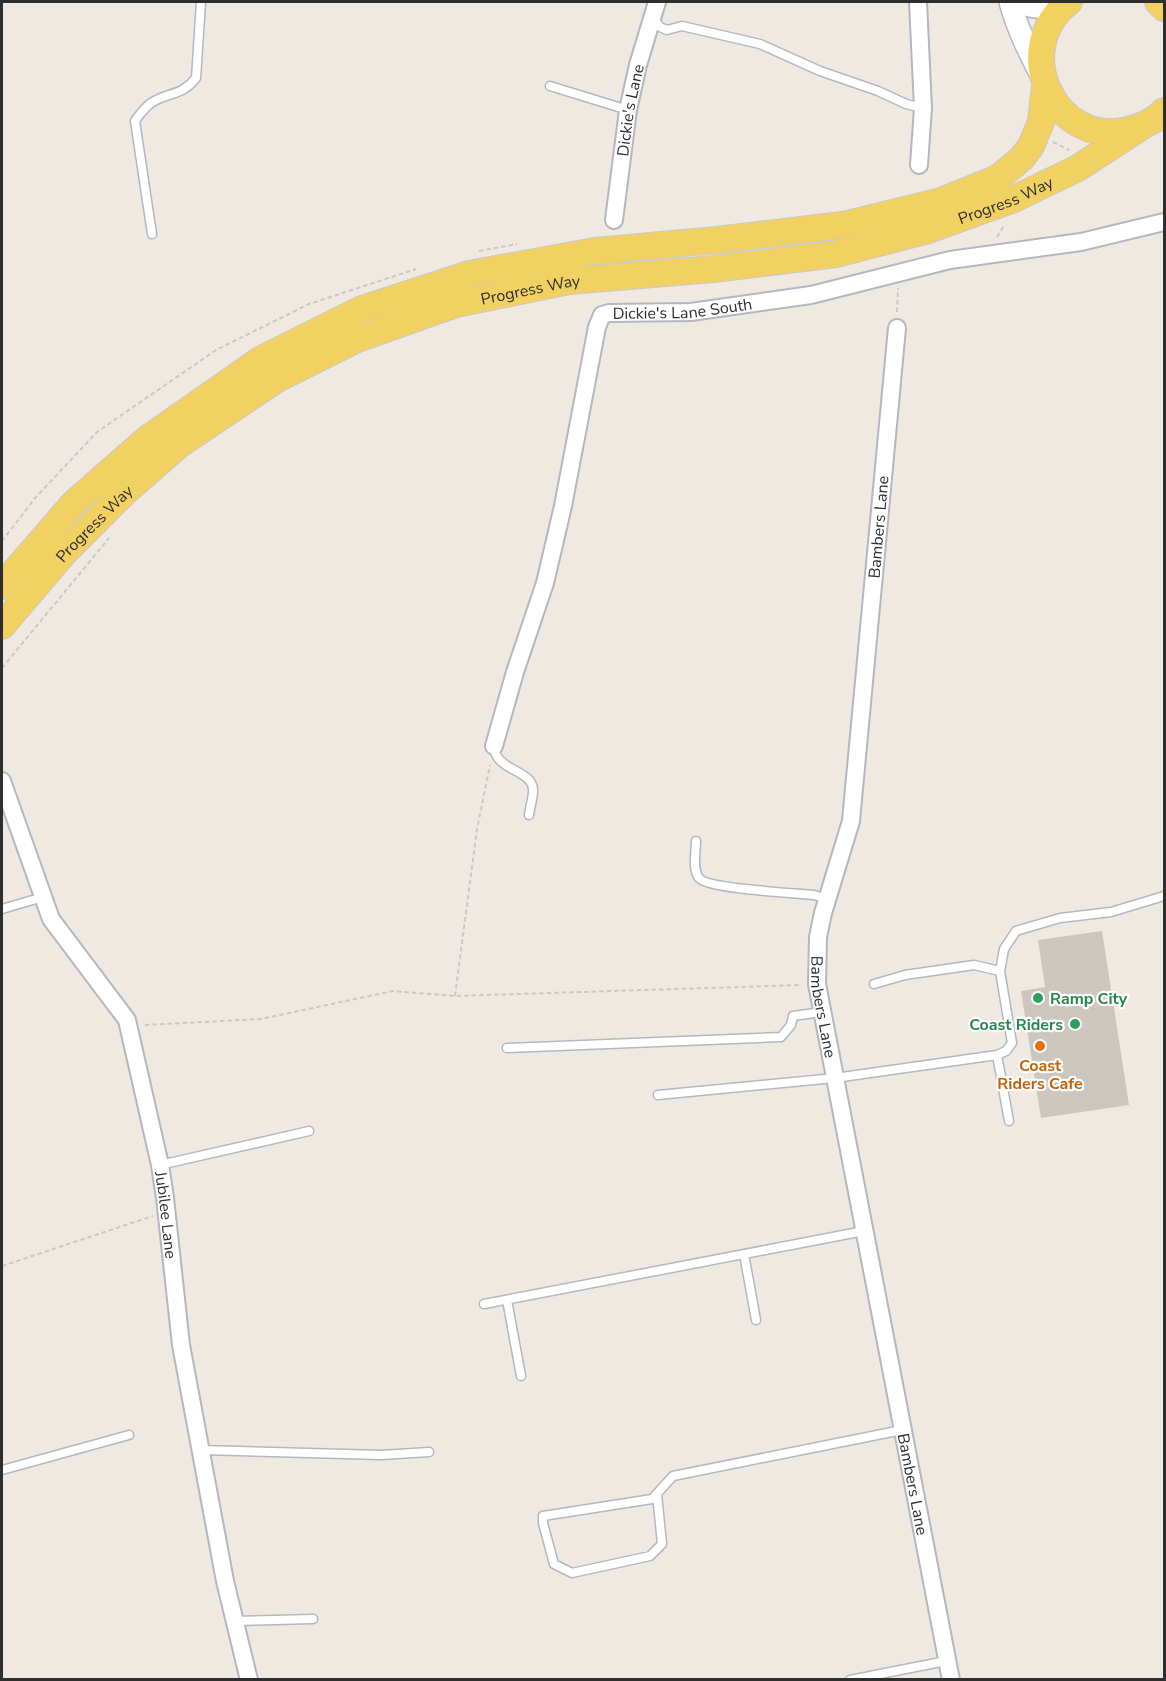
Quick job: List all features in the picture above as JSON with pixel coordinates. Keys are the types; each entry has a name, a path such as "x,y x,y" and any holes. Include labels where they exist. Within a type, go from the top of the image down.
{"main road":[{"path":"1158,2 1164,8"},
{"name":"Progress Way","path":"2,586 74,503 147,438 260,360 362,309 469,274 595,251 843,225 940,201 998,178 1022,158 1041,123 1044,81 1040,52 1044,34 1053,18 1067,3"},
{"path":"1044,81 1052,99 1062,112 1077,123 1098,131 1119,132 1155,120"},
{"name":"Progress Way","path":"2,626 65,552 123,494 180,444 277,379 357,339 456,304 569,281 713,269 836,254 925,231 1014,199 1091,160 1155,120"}],"street":[{"path":"918,2 923,108 919,165"},
{"path":"1010,2 1014,17 1044,81"},
{"path":"1020,2 1041,8 1067,3"},
{"path":"1158,2 1164,4"},
{"name":"Dickie's Lane","path":"614,220 628,110 654,9"},
{"name":"Dickie's Lane South","path":"494,746 515,672 545,583 563,506 597,327 602,315 691,312 811,295 950,260 1081,242 1164,222"},
{"name":"Bambers Lane","path":"897,328 851,821 827,898 818,938 817,984 951,1680"},
{"name":"Jubilee Lane","path":"2,781 51,919 127,1020 160,1165 181,1346 225,1581 249,1680"}],"lane":[{"path":"152,234 135,121 153,102 188,88 196,78 201,2"},
{"path":"654,9 660,27 667,30 682,26 760,44 820,71 878,91 906,104 923,108"},
{"path":"550,86 628,110"},
{"path":"494,746 494,755 497,760 519,772 532,784 534,790 529,815"},
{"path":"696,841 696,868 699,879 703,883 827,898"},
{"path":"658,1095 835,1078 997,1055 1006,1051 1012,1043 1000,971 1004,949 1016,932 1060,918 1111,912 1164,896"},
{"path":"2,909 43,897"},
{"path":"874,984 904,975 974,965 1000,971"},
{"path":"507,1048 782,1037 791,1025 793,1016 822,1012"},
{"path":"997,1055 1009,1121"},
{"path":"160,1165 309,1131"},
{"path":"484,1304 864,1231"},
{"path":"744,1254 756,1320"},
{"path":"507,1300 521,1376"},
{"path":"657,1494 662,1544 650,1556 572,1573 554,1564 543,1516 652,1498 673,1476 902,1430"},
{"path":"2,1470 129,1435"},
{"path":"201,1450 381,1455 429,1452"},
{"path":"235,1621 313,1619"},
{"path":"850,1680 946,1661"}],"path":[{"path":"1036,135 1091,160"},
{"path":"897,328 898,273"},
{"path":"2,668 114,531"},
{"path":"455,996 477,829 494,746"},
{"path":"128,1026 261,1019 393,992 455,996 817,984"},
{"path":"2,1266 167,1212"}],"building":[{"path":"1102,931 1129,1105 1041,1118 1021,991 1045,987 1038,940"}],"place":[{"name":"Ramp City","path":"1038,998"},
{"name":"Coast Riders","path":"1075,1024"},
{"name":"Coast Riders Cafe","path":"1040,1046"}]}
